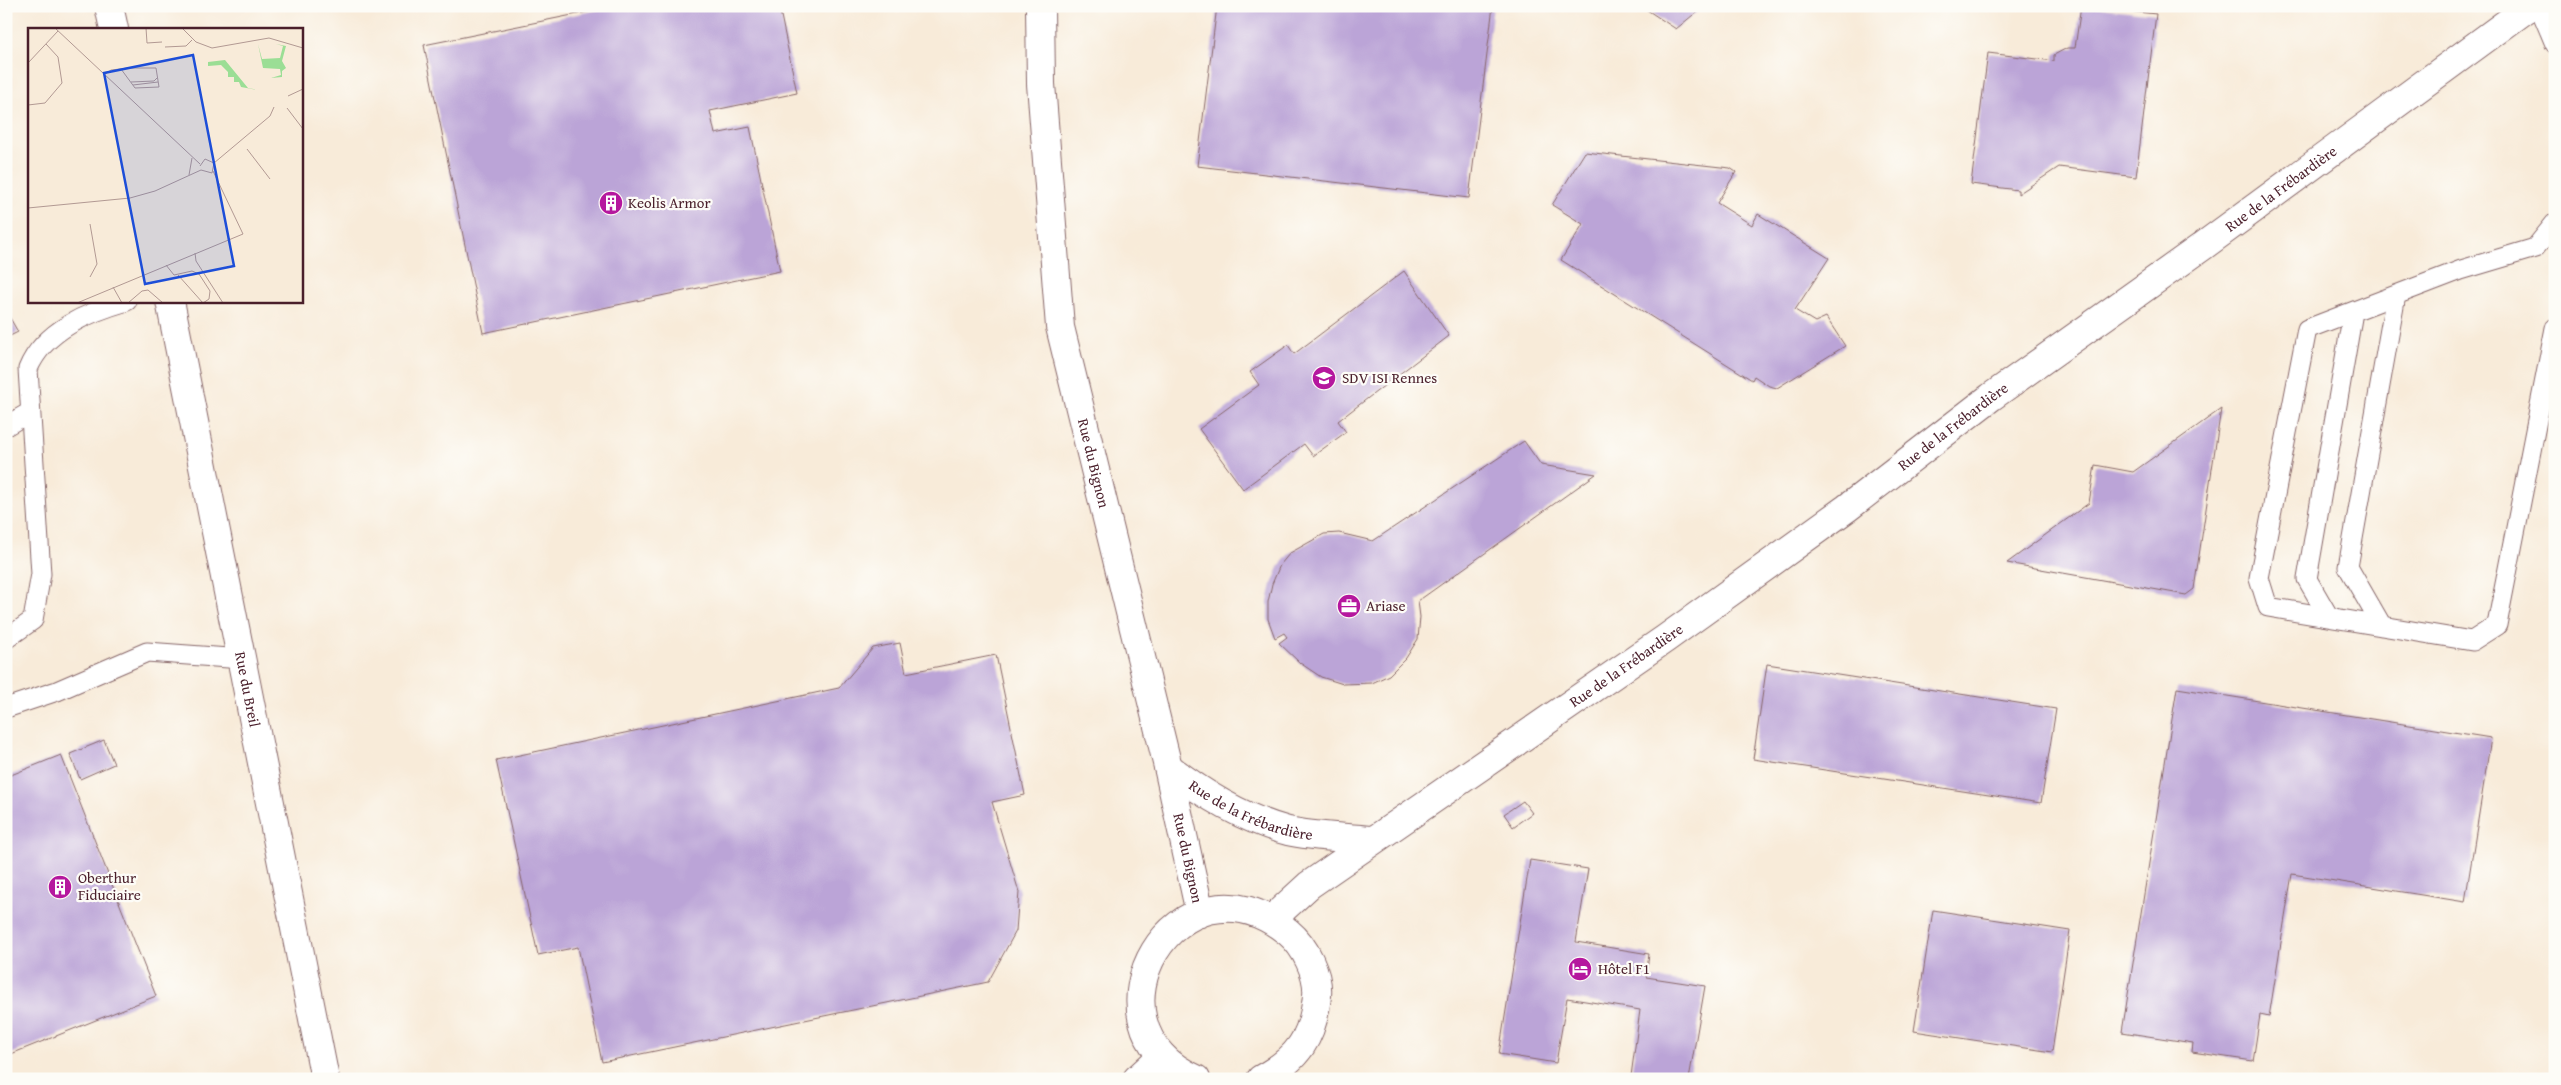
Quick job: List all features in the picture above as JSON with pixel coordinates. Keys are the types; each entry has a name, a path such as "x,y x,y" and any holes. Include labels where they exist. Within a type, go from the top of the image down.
{"street":[{"path":"109,6 114,28"},
{"name":"Rue du Bignon","path":"1040,6 1041,84 1060,327 1168,767 1200,913"},
{"name":"Rue de la Frébardière","path":"1272,920 1309,885 1657,644 1847,508 1991,397 2187,257 2530,6"},
{"name":"Rue du Breil","path":"170,302 325,1079"},
{"name":"Rue de la Frébardière","path":"1168,767 1206,796 1254,818 1289,831 1372,840"},
{"path":"1196,1079 1182,1072 1162,1056 1147,1031 1140,1003 1143,974 1155,948 1175,927 1200,913 1225,908 1242,910 1272,920 1295,938 1311,963 1317,991 1314,1020 1302,1046 1282,1068 1262,1079"},
{"path":"1138,1079 1162,1056"}],"lane":[{"path":"2538,6 2555,44"},
{"path":"2555,223 2535,248 2461,270 2307,329 2259,578 2268,607 2472,641 2497,625 2555,328"},
{"path":"2382,626 2348,567 2396,295"},
{"path":"6,640 33,620 41,574 28,369 34,356 65,326 98,309 123,302"},
{"path":"2328,617 2307,579 2353,312"},
{"path":"6,426 30,412"},
{"path":"6,708 57,691 147,652 242,659"}],"building":[{"name":"Keolis Armor","path":"617,6 779,6 797,93 710,111 715,134 750,127 780,271 483,333 424,45"},
{"path":"1217,6 1493,6 1469,198 1197,166"},
{"path":"1641,6 1704,6 1676,29"},
{"path":"2081,6 2156,14 2136,177 2059,167 2018,194 2018,190 1971,184 1988,53 2054,61 2054,55 2067,48 2075,48"},
{"path":"1585,152 1730,168 1736,172 1717,203 1752,225 1758,214 1829,258 1795,310 1815,322 1826,317 1845,346 1777,388 1769,386 1754,376 1752,380 1561,260 1583,224 1552,205"},
{"name":"SDV ISI Rennes","path":"1404,271 1449,336 1338,421 1346,432 1313,456 1304,444 1243,489 1199,429 1259,385 1250,372 1288,345 1294,354"},
{"path":"6,311 18,332 6,338"},
{"path":"2221,409 2194,589 2186,595 2007,563 2089,503 2095,465 2133,472"},
{"path":"1524,441 1541,465 1596,474 1418,601 1420,617 1418,639 1406,658 1389,675 1372,683 1343,684 1321,677 1300,663 1279,643 1287,637 1284,633 1275,638 1268,619 1268,602 1272,584 1280,565 1290,553 1324,534 1339,533 1373,541"},
{"path":"900,643 906,673 996,655 1025,795 992,802 1019,892 1016,931 988,982 602,1062 578,947 538,955 496,760 839,688 873,648"},
{"path":"1767,664 2056,709 2041,803 1753,759"},
{"path":"2177,688 2491,738 2465,902 2292,874 2269,1017 2260,1015 2253,1061 2192,1052 2193,1043 2122,1032"},
{"path":"104,740 114,764 80,779 70,754"},
{"name":"Oberthur Fiduciaire","path":"61,755 156,996 6,1056 6,777"},
{"path":"1523,801 1532,813 1513,827 1504,814"},
{"name":"Hôtel F1","path":"1530,860 1588,869 1576,942 1649,954 1646,977 1705,986 1689,1079 1652,1079 1631,1076 1640,1010 1567,998 1556,1063 1499,1054"},
{"path":"1933,910 2070,931 2052,1052 1914,1031"}],"place":[{"name":"Keolis Armor","path":"611,203"},
{"name":"SDV ISI Rennes","path":"1324,378"},
{"name":"Ariase","path":"1349,606"},
{"name":"Oberthur Fiduciaire","path":"60,887"},
{"name":"Hôtel F1","path":"1580,969"}]}
